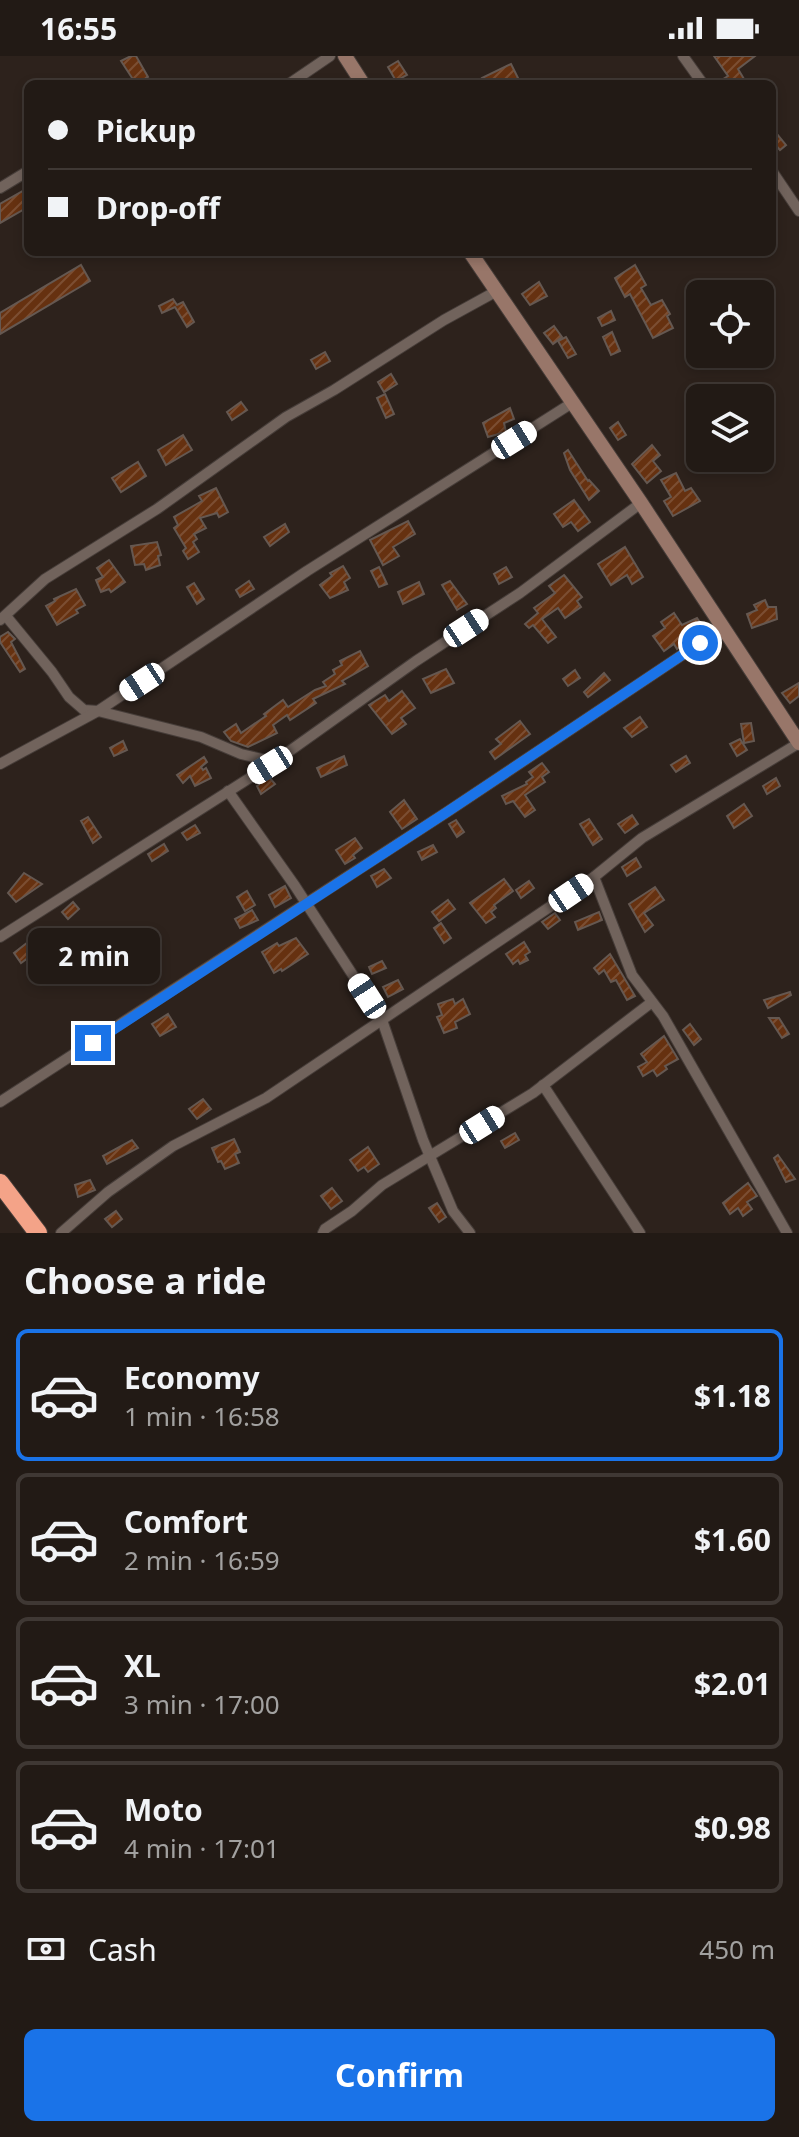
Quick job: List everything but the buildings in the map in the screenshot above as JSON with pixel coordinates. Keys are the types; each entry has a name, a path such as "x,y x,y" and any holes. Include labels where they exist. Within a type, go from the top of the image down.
{"highway":[{"path":"0,1183 38,1233"}],"street":[{"path":"295,80 330,56"},
{"path":"345,56 360,80"},
{"path":"683,56 700,80"},
{"path":"0,188 24,173"},
{"path":"776,177 799,211"},
{"path":"61,1233 108,1192 173,1146 266,1098 594,877 642,838 799,743 641,503 472,256"},
{"path":"275,762 241,754 201,737 84,710 69,697 52,672 3,618 45,579 157,509 286,417 495,292"},
{"path":"0,764 98,711 307,571 572,403"},
{"path":"0,937 275,762 416,661 520,593 641,503"},
{"path":"0,1102 164,998 724,627"},
{"path":"228,791 382,1020 430,1158 453,1211 470,1233"},
{"path":"594,877 632,975 652,1002 787,1233"},
{"path":"323,1233 382,1185 543,1085 652,1002"},
{"path":"543,1085 640,1233"}],"route":[{"path":"93,1043 700,643"}]}
